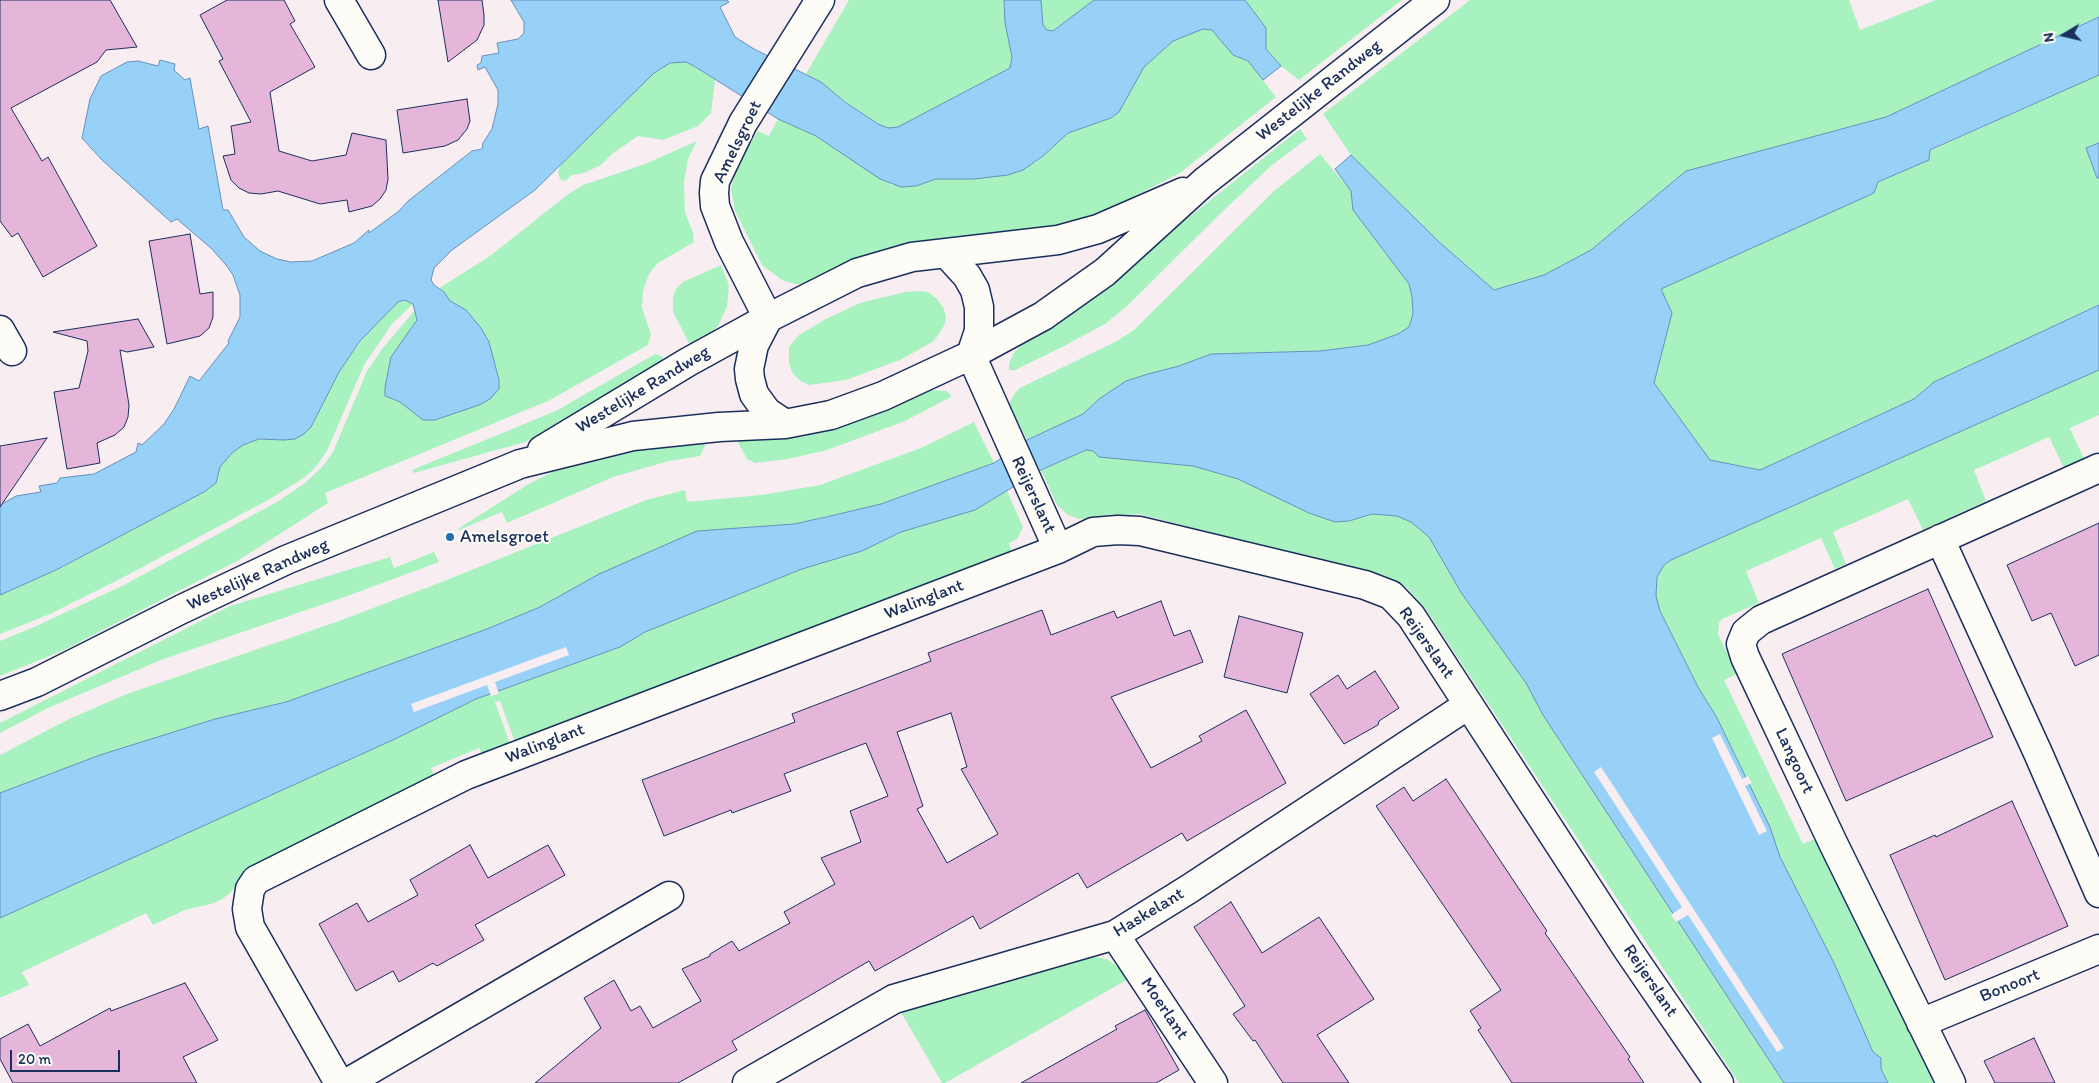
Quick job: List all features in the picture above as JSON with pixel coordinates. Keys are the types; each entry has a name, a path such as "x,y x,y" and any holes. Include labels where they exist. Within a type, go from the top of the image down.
{"street":[{"path":"339,0 371,55"},
{"name":"Amelsgroet","path":"768,318 728,242 716,206 715,181 743,123 820,0"},
{"name":"Westelijke Randweg","path":"0,696 37,682 182,609 286,560 520,464 633,436 720,427 785,424 851,409 971,355 1043,316 1105,272 1204,182 1435,0"},
{"name":"Westelijke Randweg","path":"520,464 688,362 768,318 857,273 912,257 1058,240 1098,229 1204,182"},
{"path":"946,253 967,276 975,290 979,307 979,331 971,355"},
{"path":"768,318 754,345 749,368 750,379 754,394 767,412 785,424"},
{"name":"Reijerslant","path":"971,355 997,417 1058,549 1092,532 1140,531 1365,585 1391,595 1411,616 1628,950 1719,1083"},
{"name":"Langoort","path":"1951,1083 1834,845 1745,657 1741,644 1746,632 1760,620 2099,468"},
{"path":"1940,539 2034,744 2099,892"},
{"name":"Walinglant","path":"339,1083 250,927 247,904 250,889 256,880 466,775 1058,549"},
{"name":"Haskelant","path":"747,1083 894,999 1115,935 1190,889 1468,705"},
{"path":"347,1083 669,896"},
{"name":"Moerlant","path":"1115,935 1213,1083"},
{"name":"Bonoort","path":"1921,1023 2099,949"}],"green space":[{"path":"849,0 1004,0 1005,23 1012,57 1010,68 898,127 888,128 878,124 821,82 806,74"},
{"path":"1041,0 1094,0 1053,31 1047,30 1043,25"},
{"path":"1245,0 1402,0 1299,80 1281,66 1266,49 1266,28"},
{"path":"1470,0 1849,0 1860,30 1936,0 2099,0 2099,17 1886,117 1686,171 1591,250 1544,275 1494,290 1438,241 1351,155 1323,114"},
{"path":"1203,29 1212,30 1233,54 1248,61 1276,97 1180,173 1111,208 1060,226 806,284 795,284 782,280 762,265 735,211 731,189 737,163 758,131 769,136 778,119 816,136 892,185 916,186 935,179 1035,163 1068,133 1111,118 1119,112 1144,67 1173,41"},
{"path":"677,61 686,62 694,66 715,80 711,113 698,126 663,140 638,136 612,154 601,165 584,173 572,175 565,181 560,179 558,172 561,164 654,73 664,66"},
{"path":"2099,75 2099,143 2087,148 2097,178 2099,178 2099,305 1934,382 1914,399 1760,470 1710,460 1654,383 1672,313 1661,289 1873,193 1878,182 1929,160 1930,151"},
{"path":"1300,129 1307,139 1272,165 1126,307 1105,324 1015,370 1009,370 1013,354 1025,341 1121,271"},
{"path":"697,141 688,159 684,182 685,213 693,232 694,242 658,263 649,274 643,291 642,308 651,334 648,345 548,401 325,493 328,503 239,560 62,651 0,676 0,641 124,585 277,502 305,483 322,467 333,452 367,371 382,349 415,310 417,320 391,357 385,387 392,400 400,402 423,420 499,380 495,364 466,310 450,301 444,292 438,289 490,256 567,195 583,185 645,164"},
{"path":"1320,154 1351,191 1353,210 1409,284 1413,314 1409,328 1368,345 1320,351 1211,354 1179,366 1126,381 1099,399 1083,414 1027,440 1009,404 1020,388 1117,341 1134,330 1273,192"},
{"path":"721,265 729,285 727,307 718,326 708,335 690,345 673,312 673,297 676,289 683,282"},
{"path":"905,292 928,292 937,299 944,309 946,317 944,326 934,341 902,359 846,380 809,385 799,380 792,372 789,363 789,347 799,335 826,319 860,303"},
{"path":"405,300 413,304 392,324 364,365 327,451 314,469 302,479 270,499 122,578 50,614 0,634 0,595 58,569 204,492 216,483 219,467 232,453 243,445 259,439 284,440 311,427 339,372 361,341 394,304"},
{"path":"655,354 662,356 664,361 525,442 414,473 412,470 556,411"},
{"path":"2099,370 2099,415 2070,428 2084,459 2064,468 2049,437 1974,470 1986,501 1923,530 1908,499 1833,532 1846,564 1835,569 1821,538 1746,571 1759,603 1722,619 1719,623 1718,634 1737,674 1724,680 1803,844 1817,838 1935,1083 1888,1083 1881,1069 1881,1058 1873,1052 1780,857 1770,827 1717,718 1698,687 1660,611 1656,596 1657,577 1664,565 1671,560"},
{"path":"928,390 946,391 951,397 905,421 827,450 788,459 755,463 747,459 736,439 787,437"},
{"path":"974,422 994,463 881,504 794,524 540,607 487,629 286,702 215,719 100,755 0,793 0,755 69,719 127,694 339,621 646,500 685,490 687,502 761,495 820,485 921,448"},
{"path":"702,439 705,446 700,456 669,461 613,477 507,523 502,512 458,529 527,485 558,469 614,450"},
{"path":"1086,450 1193,466 1238,479 1309,513 1335,522 1349,521 1372,514 1397,516 1411,522 1429,537 1462,593 1526,683 1543,715 1784,1083 1739,1083 1425,608 1406,587 1391,579 1139,514 1097,519 1079,519 1068,515 1057,505 1041,470"},
{"path":"1007,491 1023,527 1017,539 1009,543 1012,552 515,742 500,701 495,702 510,744 482,754 479,748 431,768 434,776 250,869 230,893 221,900 185,910 153,925 146,913 22,972 29,985 0,998 0,918 395,739 476,699 620,647 645,632 802,569 862,551 901,532 975,510"},
{"path":"434,552 439,562 350,595 161,660 48,708 0,733 0,723 230,606 390,557 394,568"},
{"path":"1088,956 1107,959 1124,971 1130,978 945,1083 942,1083 901,1012"}],"water":[{"path":"511,0 727,0 729,2 720,7 735,37 754,49 821,82 845,102 878,124 888,128 898,127 1010,68 1012,57 1005,23 1004,0 1041,0 1043,25 1047,30 1053,31 1094,0 1245,0 1266,28 1266,49 1281,66 1263,80 1248,61 1233,55 1212,30 1203,29 1173,41 1144,67 1119,112 1111,118 1068,133 1043,156 1023,170 1008,175 974,179 936,179 916,186 901,187 880,179 816,136 778,119 694,66 686,62 670,63 654,73 535,190 452,250 434,268 431,280 434,285 444,292 450,301 466,310 481,328 489,342 499,380 499,389 490,399 479,405 435,420 423,420 400,402 385,396 391,357 417,320 413,304 405,300 398,302 360,341 339,372 311,427 304,434 295,439 259,439 243,445 232,453 220,467 216,483 204,492 58,569 0,595 0,505 16,496 41,492 39,486 57,483 60,478 94,474 136,452 138,443 142,445 164,424 174,409 190,376 199,381 229,343 228,341 240,317 240,295 233,275 212,249 177,219 171,222 102,160 82,138 90,99 101,76 127,62 138,61 158,66 160,60 175,64 174,70 185,80 190,78 199,129 208,126 223,210 228,210 244,237 260,251 277,259 291,262 312,261 354,243 369,230 369,233 399,211 408,201 472,151 482,149 483,143 492,129 498,104 498,90 485,67 478,70 477,65 481,63 482,56 499,53 497,43 518,39 524,33 524,22"},
{"path":"2099,17 2099,75 1930,150 1929,160 1878,182 1874,193 1661,289 1672,313 1654,383 1710,460 1760,470 1914,399 1934,382 2099,305 2099,370 1671,560 1664,565 1657,577 1656,596 1660,611 1698,687 1717,718 1770,827 1780,857 1834,963 1873,1052 1881,1058 1881,1069 1888,1083 1784,1083 1543,715 1526,683 1462,594 1429,537 1411,522 1397,516 1372,514 1349,521 1335,522 1309,513 1238,479 1193,466 1099,457 1093,451 1086,450 1041,470 975,510 901,532 862,551 802,569 645,632 620,647 476,699 395,739 0,918 0,793 100,755 215,719 286,702 487,629 540,607 599,574 697,531 794,524 826,517 881,504 994,463 1027,440 1083,414 1099,399 1126,381 1179,366 1211,354 1320,351 1368,345 1398,334 1409,327 1413,314 1409,284 1353,210 1351,191 1335,169 1351,155 1438,241 1494,290 1544,275 1591,250 1686,171 1886,117"},
{"path":"2099,143 2099,178 2097,178 2086,148"}],"pier":[{"path":"566,647 569,655 495,682 499,694 491,696 487,685 414,712 411,704"},
{"path":"1720,734 1742,779 1748,776 1752,783 1745,786 1767,831 1759,835 1712,738"},
{"path":"1601,767 1784,1048 1777,1052 1688,915 1676,922 1671,915 1682,907 1594,772"}],"building":[{"path":"0,0 110,0 137,47 106,50 97,62 11,108 42,161 48,157 97,246 43,277 18,233 12,237 0,221"},
{"path":"227,0 284,0 295,21 290,24 315,67 270,92 279,151 312,161 346,155 352,133 386,140 388,179 386,190 372,206 349,212 347,200 320,204 278,191 261,194 249,193 239,188 231,180 223,156 235,154 231,126 251,122 219,61 223,59 200,15"},
{"path":"438,0 482,0 484,25 477,40 448,62"},
{"path":"467,99 470,121 467,129 458,140 445,146 403,153 397,110"},
{"path":"190,234 200,294 213,292 213,317 209,328 200,336 167,344 149,241"},
{"path":"138,319 154,347 127,352 120,350 129,405 128,417 124,427 115,435 97,443 100,463 67,469 54,392 79,388 88,351 87,341 53,332"},
{"path":"47,438 0,507 0,446"},
{"path":"2099,523 2099,655 2075,666 2051,613 2032,621 2007,565"},
{"path":"1928,589 1993,737 1846,801 1782,654"},
{"path":"1161,601 1174,636 1190,630 1203,662 1111,697 1151,768 1202,741 1199,736 1246,710 1286,783 1187,841 1182,833 1087,888 1078,873 980,929 973,916 875,971 869,961 732,1041 737,1050 678,1083 535,1083 601,1028 584,998 614,980 631,1011 640,1006 653,1028 701,1001 682,969 710,956 710,954 732,941 739,951 790,923 784,912 835,884 821,858 861,842 850,811 888,796 866,743 784,774 791,791 732,813 731,810 664,836 642,780 795,722 792,714 931,661 928,653 1042,610 1051,635 1114,611 1117,618","holes":["951,713 967,767 961,769 998,834 947,863 917,809 923,806 897,732"]},
{"path":"1239,616 1303,633 1287,693 1224,677"},
{"path":"1375,671 1399,708 1379,721 1378,725 1344,744 1310,694 1338,675 1347,689"},
{"path":"1446,779 1547,931 1545,933 1630,1057 1628,1059 1644,1083 1512,1083 1478,1030 1481,1028 1470,1011 1501,990 1376,806 1404,787 1413,801"},
{"path":"2012,801 2068,926 1945,980 1890,855 1935,835 1936,837"},
{"path":"470,845 488,878 548,845 565,875 475,925 484,940 437,966 433,963 399,982 393,971 356,991 319,924 357,903 368,922 418,895 410,880"},
{"path":"1231,902 1262,953 1319,917 1374,999 1317,1035 1349,1083 1283,1083 1255,1040 1253,1041 1233,1014 1245,1006 1194,927"},
{"path":"185,983 218,1040 183,1057 197,1083 13,1083 0,1059 0,1039 28,1024 40,1046 110,1008 111,1011"},
{"path":"1145,1010 1179,1070 1156,1083 1021,1083 1117,1029 1115,1026"},
{"path":"2034,1038 2055,1083 1995,1083 1984,1061"}],"place":[{"name":"Amelsgroet","path":"450,537"}]}
